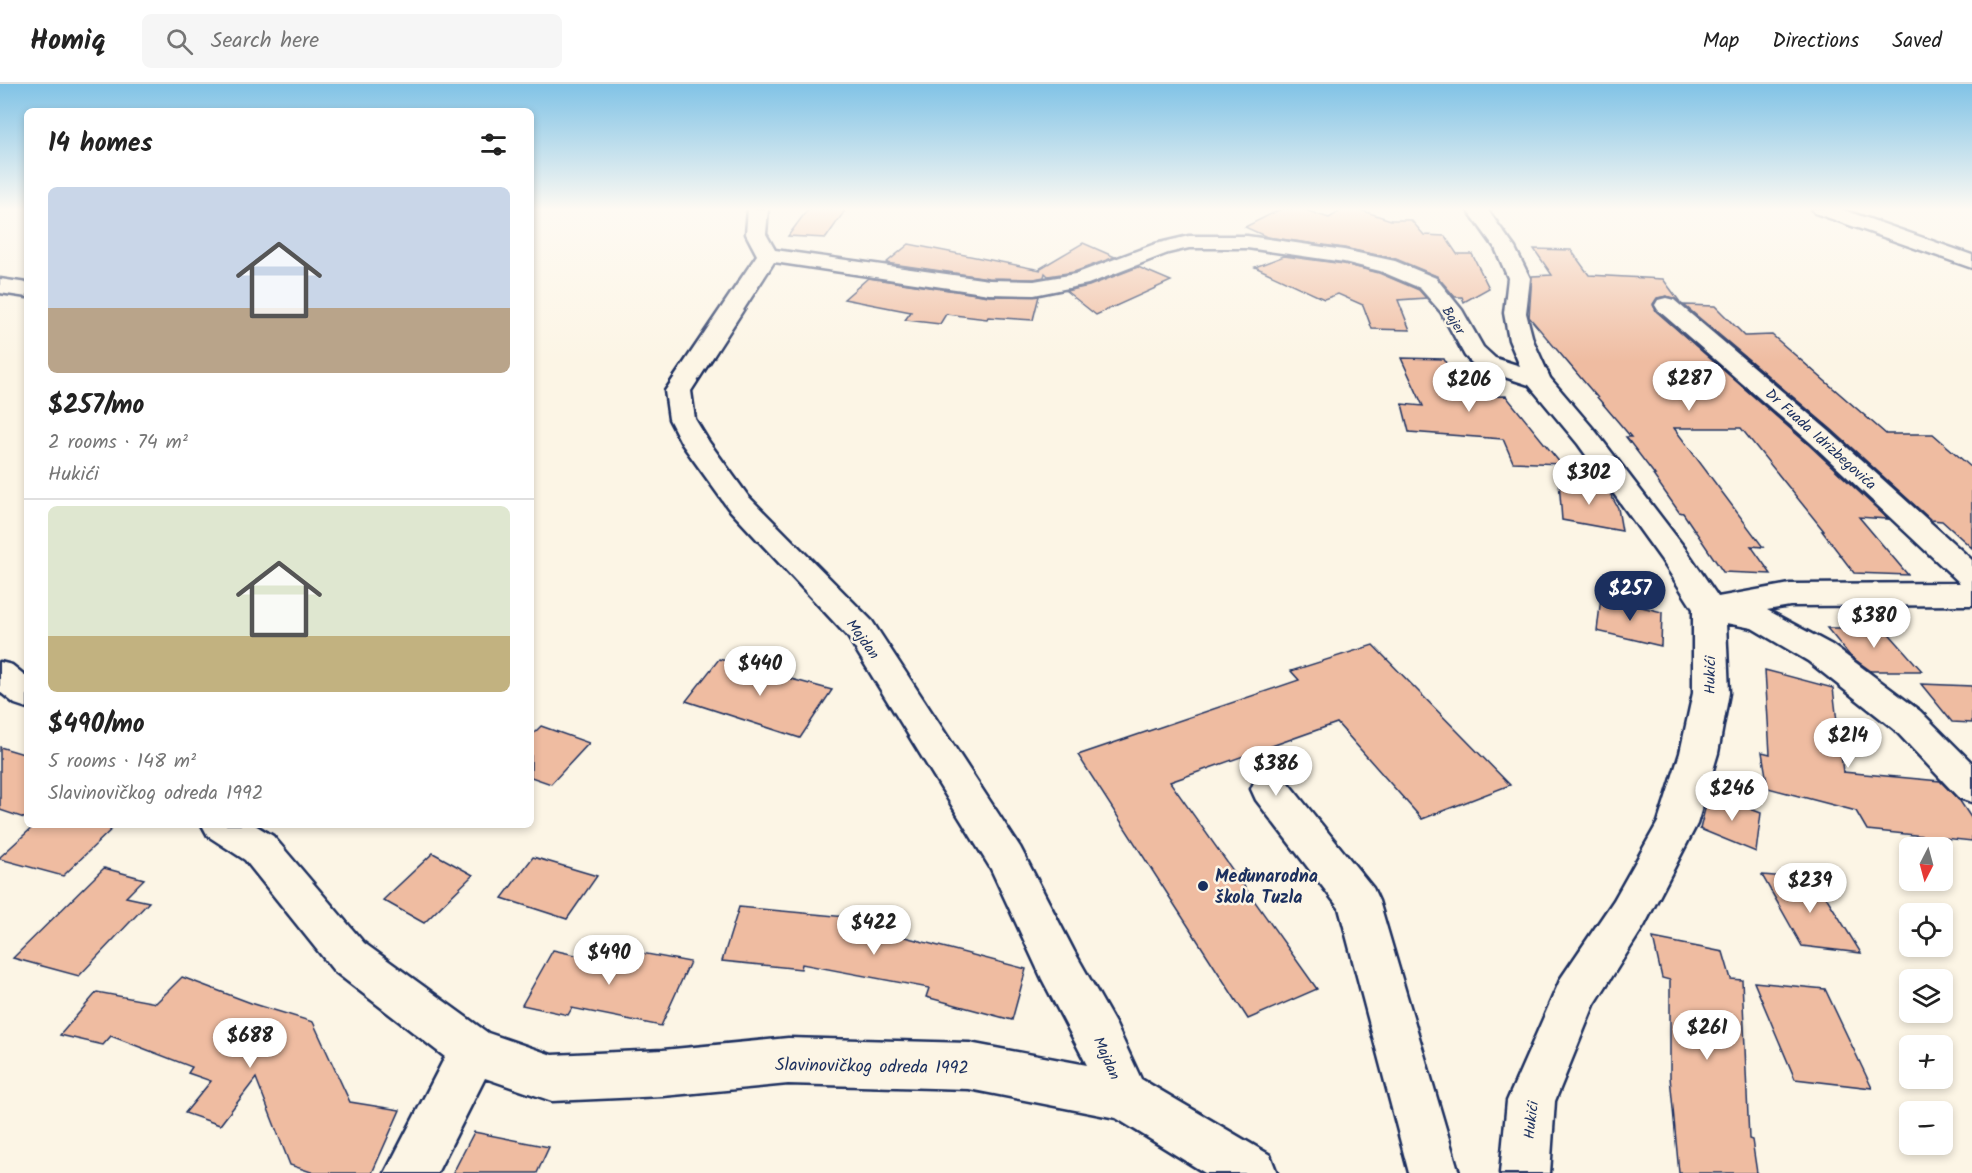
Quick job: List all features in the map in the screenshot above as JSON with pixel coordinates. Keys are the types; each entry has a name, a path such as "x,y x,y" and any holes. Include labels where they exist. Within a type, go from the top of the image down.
{"street":[{"name":"Majdan","path":"765,260 678,391 682,419 696,444 738,502 860,629 956,785 1006,859 1100,1041 1124,1096"},
{"name":"Bajer","path":"801,260 988,287 1034,288 1080,279 1131,260"},
{"name":"Bajer","path":"1360,260 1387,266 1428,283 1450,310 1473,351 1486,363 1538,380"},
{"path":"1511,260 1519,278 1515,313 1521,340 1538,380 1587,438 1672,554 1709,609 1761,619 1820,653 1907,720 1972,787"},
{"path":"0,286 24,290"},
{"name":"Dr Fuada Idrizbegovića","path":"1666,305 1820,437 1972,577"},
{"path":"1709,609 1790,595 1873,592 1972,594"},
{"name":"Hukići","path":"1525,1173 1531,1101 1577,993 1629,913 1677,824 1699,753 1711,693 1709,609"},
{"path":"0,674 24,693"},
{"path":"1270,789 1358,901 1434,1173"},
{"name":"Slavinovičkog odreda 1992","path":"227,828 259,848 348,957 474,1051 552,1078 663,1073 788,1061 969,1066 1124,1096 1252,1173"},
{"path":"410,1173 474,1051"}],"building":[{"path":"890,260 989,260 1041,270 1039,269 1055,260 1107,260 1074,272 1048,276 1045,273 1044,277 1034,279 989,278 886,263"},
{"path":"1274,260 1313,260 1344,264 1379,273 1419,290 1426,298 1398,300 1410,330 1372,329 1363,305 1338,294 1324,299 1255,267"},
{"path":"1398,260 1475,260 1489,288 1464,302 1462,297 1455,297 1437,276"},
{"path":"1541,260 1578,260 1589,275 1663,279 1680,302 1667,296 1657,298 1653,304 1656,311 1809,445 1888,519 1859,517 1908,575 1854,573 1822,531 1824,531 1741,428 1674,428 1763,547 1751,546 1771,574 1723,572 1683,513 1679,512 1626,437 1631,437 1529,317 1532,276 1552,275"},
{"path":"1138,267 1171,281 1096,315 1066,291 1089,286"},
{"path":"868,278 989,296 1039,296 1033,320 988,317 987,319 946,314 940,324 905,320 911,312 844,299"},
{"path":"1684,305 1715,306 1745,336 1772,335 1886,434 1933,434 1972,468 1972,548 1942,521 1931,520 1831,429"},
{"path":"1401,358 1444,359 1463,397 1506,396 1561,464 1513,462 1503,439 1409,432 1402,404 1423,406"},
{"path":"1559,481 1608,490 1618,508 1622,531 1562,520"},
{"path":"1601,597 1662,612 1661,646 1597,631"},
{"path":"1827,628 1884,628 1922,671 1871,671 1850,656"},
{"name":"Međunarodna škola Tuzla","path":"1373,645 1510,785 1422,819 1337,723 1170,782 1317,989 1248,1019 1078,755 1299,680 1291,671"},
{"path":"719,659 832,690 800,738 686,701"},
{"path":"1765,670 1833,688 1843,772 1940,781 1960,801 1972,819 1972,841 1953,839 1953,837 1867,830 1856,811 1768,788 1762,752 1770,754"},
{"path":"1921,684 1972,686 1972,723 1952,722"},
{"path":"541,726 589,743 551,784 534,778 534,733"},
{"path":"0,747 24,754 24,818 0,810"},
{"path":"1709,793 1761,813 1756,852 1700,829"},
{"path":"32,828 113,828 63,876 0,859"},
{"path":"433,853 473,875 424,923 383,900"},
{"path":"533,857 597,876 567,919 502,898"},
{"path":"104,868 144,879 126,897 149,902 79,976 13,958"},
{"path":"1762,875 1815,879 1861,953 1802,946"},
{"path":"739,907 846,917 849,909 902,918 897,935 1026,969 1012,1020 926,997 929,988 802,964 801,969 722,961"},
{"path":"1653,938 1723,952 1731,979 1742,980 1749,1139 1752,1140 1757,1173 1679,1173 1670,1077 1670,980 1662,978"},
{"path":"553,950 624,966 631,951 690,962 661,1026 572,1008 568,1015 522,1005"},
{"path":"182,977 251,1003 313,1022 350,1102 400,1110 372,1173 314,1173 290,1165 256,1078 220,1125 185,1113 211,1081 188,1073 192,1067 111,1036 103,1045 60,1035 97,992 156,1003"},
{"path":"1754,982 1825,989 1872,1088 1795,1079"},
{"path":"474,1132 549,1147 537,1173 453,1173"}],"place":[{"name":"Međunarodna škola Tuzla","path":"1203,886"}]}
